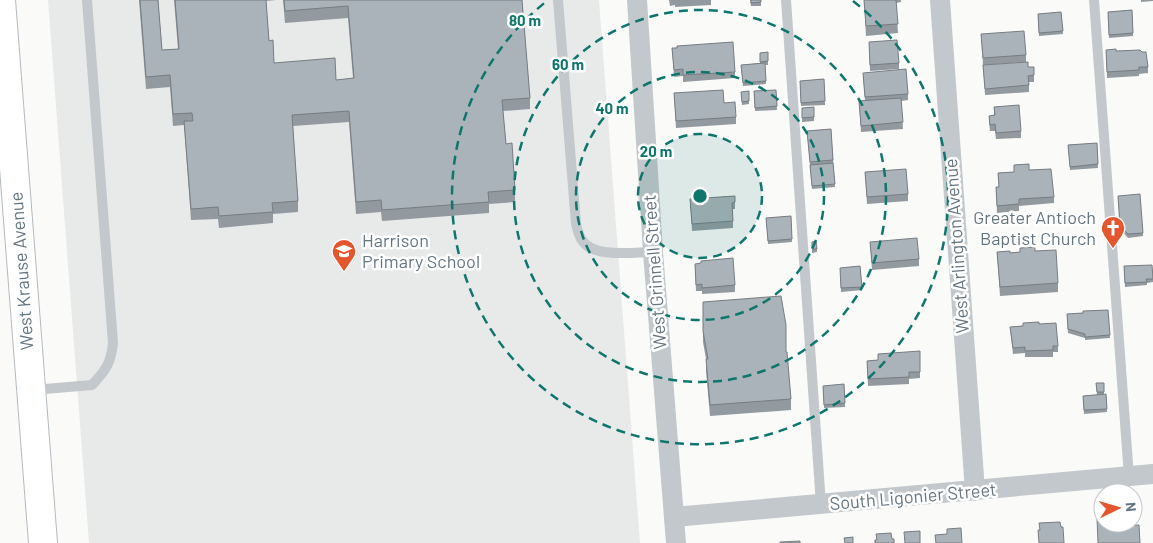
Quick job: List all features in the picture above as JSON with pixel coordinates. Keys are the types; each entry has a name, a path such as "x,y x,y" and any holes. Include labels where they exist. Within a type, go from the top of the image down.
{"street":[{"name":"West Krause Avenue","path":"1,0 43,543"},
{"name":"West Grinnell Street","path":"637,0 653,252 676,543"},
{"name":"West Arlington Avenue","path":"940,0 975,491"},
{"name":"South Ligonier Street","path":"674,517 1153,474"}],"lane":[{"path":"32,390 92,385 103,374 111,361 113,343 87,0"},
{"path":"558,0 576,224 582,241 596,251 609,253 653,252"},
{"path":"786,0 821,505"},
{"path":"1094,0 1129,477"}],"shaded area":[{"name":"Harrison Primary School","path":"48,0 599,0 640,543 89,543"}],"building":[{"path":"140,0 158,0 162,50 179,49 175,0 266,0 269,41 273,40 274,63 335,58 336,80 354,78 348,6 285,11 284,0 522,0 530,98 502,100 506,144 512,143 515,190 488,192 489,202 382,210 381,200 356,202 349,111 292,115 298,201 272,203 273,212 219,216 218,207 191,209 184,121 193,121 192,113 173,114 170,75 146,77"},
{"path":"751,0 761,0 761,2 751,3"},
{"path":"864,0 896,0 898,24 866,26"},
{"path":"1132,10 1133,33 1109,35 1108,12"},
{"path":"1061,12 1063,31 1039,33 1038,14"},
{"path":"1024,31 1026,55 983,58 981,34"},
{"path":"897,40 899,63 870,65 869,42"},
{"path":"733,42 735,72 683,75 683,69 674,70 672,48 677,48 677,46"},
{"path":"1116,49 1116,51 1140,50 1146,52 1148,67 1139,67 1139,70 1107,72 1106,50"},
{"path":"768,52 768,61 760,62 760,53"},
{"path":"1028,62 1028,67 1034,67 1034,75 1028,76 1029,85 985,89 983,65"},
{"path":"765,63 766,81 743,83 741,65"},
{"path":"906,69 908,94 865,97 863,73"},
{"path":"824,79 825,101 801,103 800,81"},
{"path":"723,90 724,103 735,102 736,117 676,121 674,93"},
{"path":"776,90 777,106 755,108 754,91"},
{"path":"749,91 749,101 742,102 741,92"},
{"path":"901,98 903,122 861,126 859,101"},
{"path":"1019,105 1021,131 996,133 995,124 990,125 989,116 995,115 994,107"},
{"path":"814,107 814,117 802,118 802,108"},
{"path":"831,129 833,160 810,162 807,131"},
{"path":"1097,143 1098,164 1070,167 1068,145"},
{"path":"833,163 835,184 812,186 810,165"},
{"path":"1029,164 1029,170 1051,169 1054,197 1019,199 1019,204 997,206 996,187 999,187 998,173 1014,172 1014,165"},
{"path":"906,169 908,194 867,197 865,172"},
{"path":"1140,194 1143,233 1128,234 1120,226 1118,196"},
{"path":"735,196 735,202 732,203 733,221 692,224 690,199"},
{"path":"791,216 792,239 768,241 766,218"},
{"path":"917,238 919,259 872,263 870,242"},
{"path":"816,241 817,249 812,249 812,242"},
{"path":"1035,247 1035,251 1056,250 1058,283 1000,287 997,252 1020,252 1020,248"},
{"path":"733,258 735,285 702,288 702,284 696,285 695,264 701,263 701,261"},
{"path":"1152,265 1153,279 1146,279 1147,282 1125,283 1124,266"},
{"path":"860,266 862,287 841,288 840,268"},
{"path":"781,296 786,325 786,352 791,399 710,405 706,359 708,359 703,331 703,302"},
{"path":"1108,310 1110,335 1085,337 1085,334 1068,329 1067,314"},
{"path":"1039,322 1039,324 1056,323 1058,346 1053,346 1053,350 1025,351 1025,347 1013,348 1010,327 1023,326 1023,323"},
{"path":"920,351 920,372 909,372 909,377 868,379 867,361 878,360 878,354"},
{"path":"1096,383 1104,383 1104,392 1097,392"},
{"path":"844,384 845,403 824,405 823,386"},
{"path":"1106,394 1107,409 1084,410 1083,396"},
{"path":"1060,522 1061,527 1063,527 1064,543 1039,543 1039,523"},
{"path":"961,528 962,543 936,543 935,535 947,534 947,529"},
{"path":"920,531 920,543 905,543 904,532"},
{"path":"891,533 894,543 875,543 875,540 877,540 876,534"},
{"path":"1098,533 1139,533 1140,543 1098,543"},
{"path":"853,537 853,543 845,543 844,538"},
{"path":"800,541 800,543 780,543 780,542"}],"place":[{"name":"Greater Antioch Baptist Church","path":"1113,249"},
{"name":"Harrison Primary School","path":"344,272"}]}
